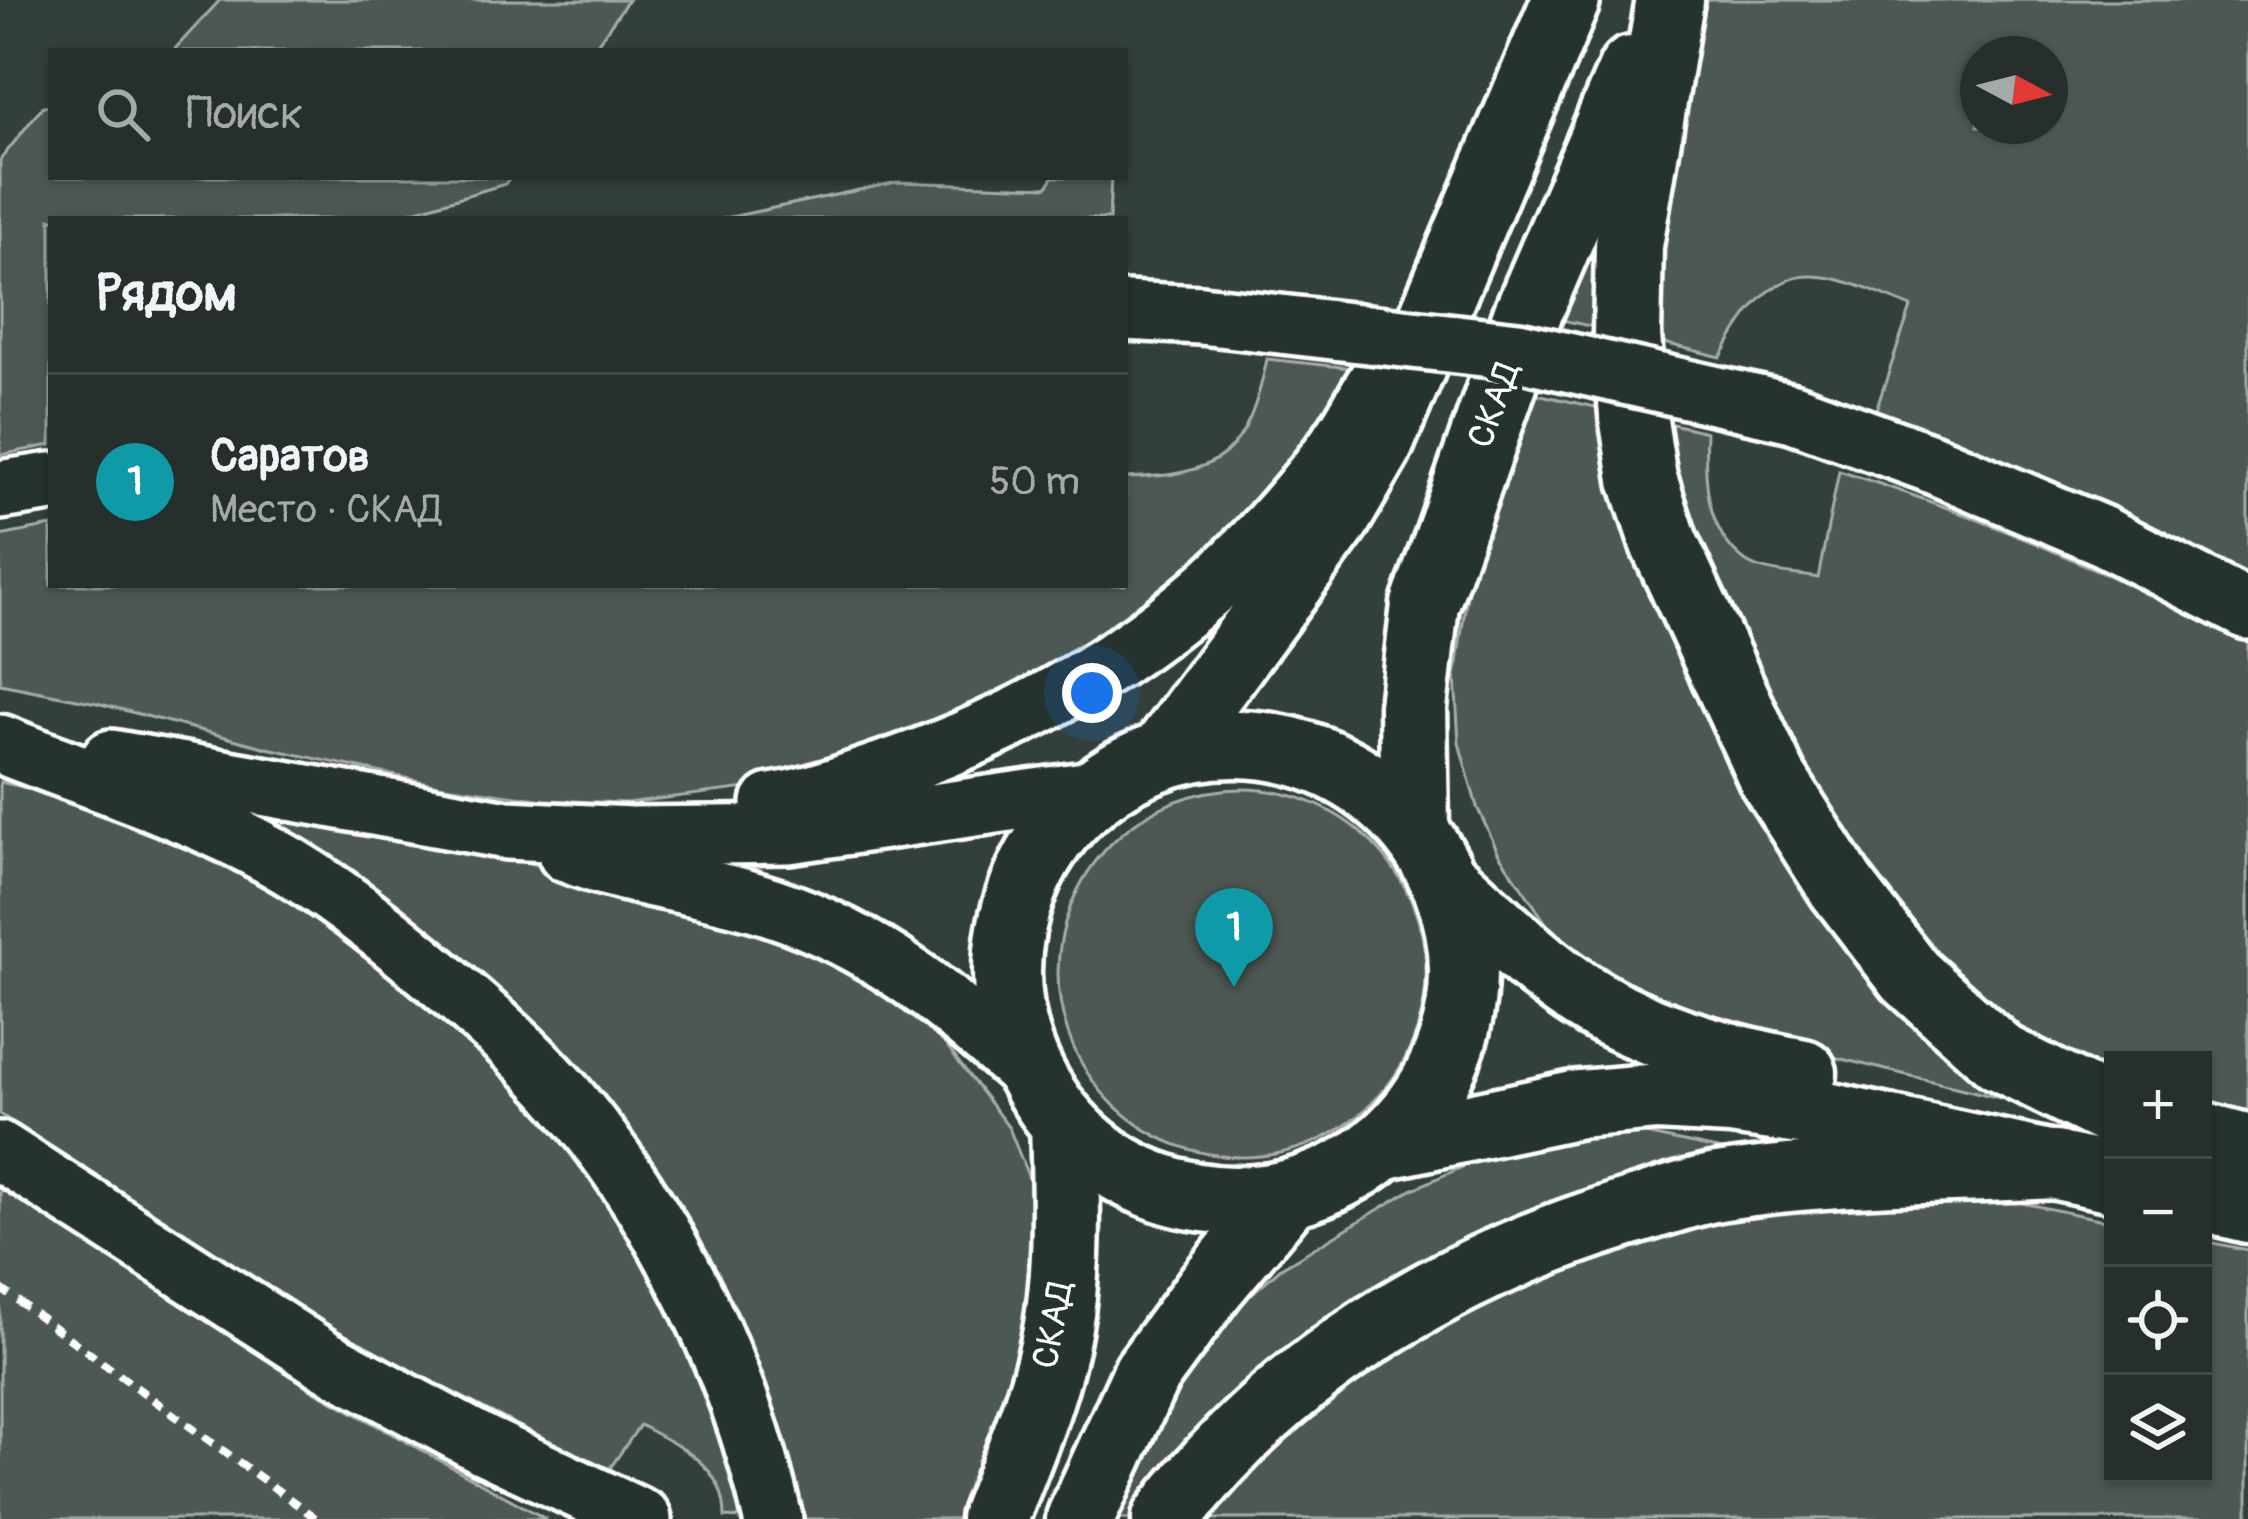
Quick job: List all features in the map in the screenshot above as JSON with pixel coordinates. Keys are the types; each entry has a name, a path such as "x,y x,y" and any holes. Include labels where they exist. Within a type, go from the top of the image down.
{"highway":[{"path":"1163,755 1335,521 1378,447 1566,0"},
{"path":"1666,0 1630,245 1627,335 1643,478 1664,543 1773,779 1841,886 1910,976 2000,1057 2104,1109"},
{"name":"СКАД","path":"1382,1146 1425,1097 1453,1038 1463,974 1454,909 1429,855 1413,706 1425,605 1520,333 1666,0"},
{"path":"2084,1172 1808,1112 1657,1097 1579,1104 1382,1146 1338,1175 1288,1194 1248,1200 1167,1190 1112,1163 1049,1100 1010,1010 1009,939 1031,871 1049,840 1099,789 1163,755 1205,746 1247,744 1289,750 1330,764 1367,785 1429,855 1542,966 1608,1012 1730,1058 2104,1131"},
{"name":"СКАД","path":"994,1519 1032,1419 1058,1330 1067,1250 1049,1100"},
{"path":"2212,1138 2248,1148"},
{"path":"2212,1152 2248,1158"},
{"path":"1166,1519 1256,1418 1327,1360 1418,1300 1546,1238 1715,1188 1789,1180 2084,1172"},
{"path":"1080,1519 1147,1373 1288,1194"},
{"path":"2212,1200 2248,1208"}],"main road":[{"path":"1128,311 1518,351 1793,413 1928,462 2101,535 2248,610"},
{"path":"507,830 794,800 897,767 1006,723 1103,669 1209,586 1274,524 1344,436 1382,371 1432,322"},
{"path":"0,490 48,482"},
{"path":"0,741 507,830 631,836 788,834 1099,789"},
{"path":"0,741 175,810 271,856 381,929 477,1010 564,1096 617,1167 708,1322 744,1410 773,1519"},
{"path":"507,830 598,866 769,905 852,938 940,996 1049,1100"},
{"path":"0,1150 322,1358 484,1445 642,1519"}],"path":[{"path":"0,1288 317,1519"}],"shaded area":[{"path":"220,0 628,0 594,48 176,48"},
{"path":"1708,0 2248,0 2248,576 2115,511 1876,410 1911,307 1848,282 1800,277 1780,284 1761,299 1721,357 1651,340 1652,255 1690,29"},
{"path":"43,106 48,106 48,180 508,180 397,216 48,216 48,446 0,455 0,160"},
{"path":"1621,155 1607,330 1553,318"},
{"path":"1051,180 1111,180 1109,216 735,216 897,182 1047,187"},
{"path":"1267,359 1370,370 1262,517 1092,656 787,783 626,803 544,800 438,785 0,684 0,536 48,527 48,588 1128,588 1128,478 1186,472 1225,453 1239,438"},
{"path":"1532,393 1618,412 1762,787 2101,1123 1664,1015 1561,945 1499,854 1477,807 1459,743 1455,676 1481,535"},
{"path":"1647,418 1706,432 1707,485 1715,519 1732,549 1760,568 1818,578 1839,471 1995,527 2248,641 2248,1138 2212,1128 2212,1051 2104,1051 2104,1090 2086,1082 1921,963 1785,772"},
{"path":"0,782 61,795 267,870 468,1021 650,1247 758,1519 725,1517 723,1499 709,1471 684,1450 640,1425 608,1471 332,1331 0,1114"},
{"path":"1242,789 1312,803 1344,820 1372,843 1395,871 1412,903 1426,973 1412,1043 1395,1075 1372,1103 1344,1126 1312,1143 1242,1157 1172,1143 1140,1126 1112,1103 1089,1075 1072,1043 1058,973 1072,903 1089,871 1112,843 1140,820 1172,803"},
{"path":"196,798 590,875 764,922 870,976 938,1035 1009,1128 1032,1186 1039,1248 1030,1326 968,1519 786,1519 626,1156"},
{"path":"1631,1131 1775,1161 1542,1220 1149,1519 1098,1519 1127,1452 1224,1318 1281,1268 1411,1190 1485,1157 1570,1135"},
{"path":"0,1183 309,1388 546,1519 0,1519"},
{"path":"1989,1196 2104,1220 2104,1483 2212,1483 2212,1243 2248,1250 2248,1519 1188,1519 1427,1313 1717,1206"}],"place":[{"name":"Саратов","path":"1234,987"}]}
